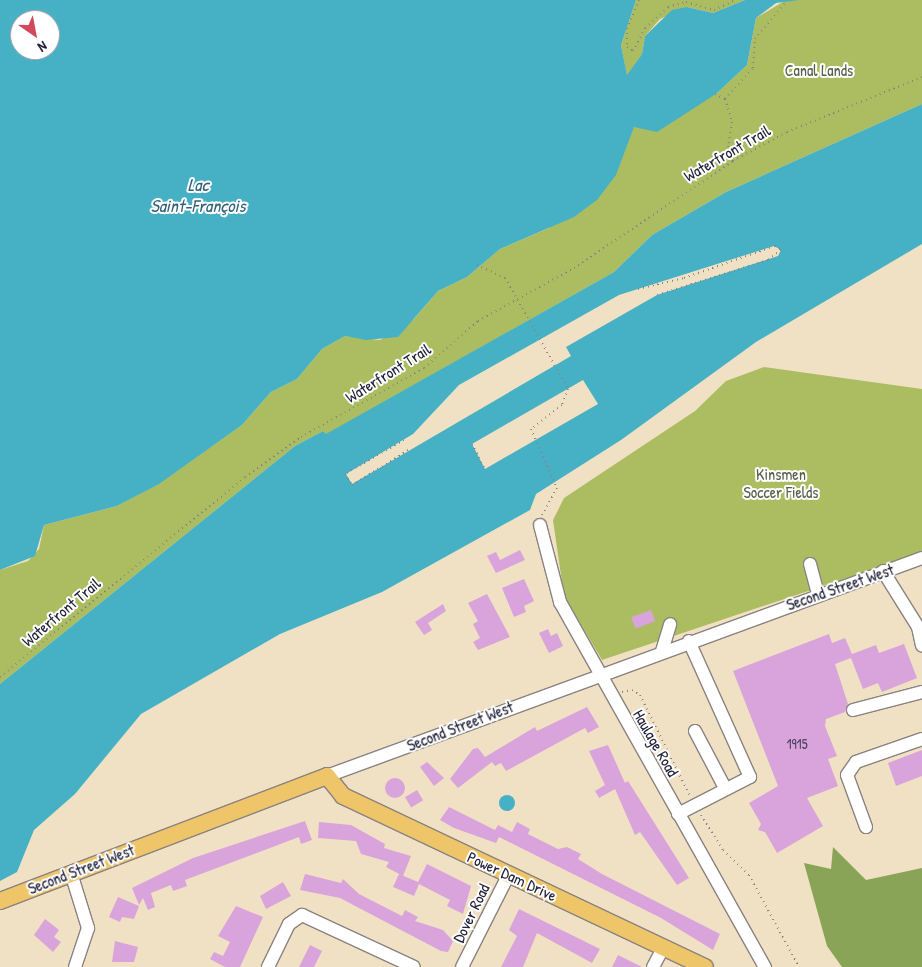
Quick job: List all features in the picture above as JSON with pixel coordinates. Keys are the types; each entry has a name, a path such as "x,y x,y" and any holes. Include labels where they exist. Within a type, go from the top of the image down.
{"main road":[{"name":"Second Street West","path":"0,900 327,776"},
{"name":"Power Dam Drive","path":"327,776 343,796 705,967"}],"street":[{"name":"Haulage Road","path":"540,525 560,602 598,674 765,967"},
{"name":"Second Street West","path":"327,776 598,674 922,558"},
{"path":"810,564 818,594"},
{"path":"883,571 918,627 922,646"},
{"path":"662,651 670,624"},
{"path":"678,814 725,788 750,777 689,641"},
{"path":"853,710 922,692"},
{"path":"695,731 725,788"},
{"path":"866,827 846,775 856,762 922,739"},
{"path":"70,873 88,928 75,967"},
{"name":"Dover Road","path":"462,967 509,874"},
{"path":"268,967 289,924 302,915 414,967"},
{"path":"653,967 663,948"}],"path":[{"path":"639,0 626,28 627,48 633,51 645,28 668,7 686,2 714,10 736,0"},
{"path":"725,99 753,68 755,39 785,3"},
{"name":"Waterfront Trail","path":"0,677 267,461 424,368 470,326 581,263 733,161 808,123 922,77"},
{"path":"715,94 725,99 733,126 728,146 733,161"},
{"path":"638,288 684,278 774,246 780,250 768,260 656,295"},
{"path":"477,266 503,276 519,298 568,389 562,405 531,428 532,440 557,484 540,525"},
{"path":"404,440 346,474 352,484 410,450"},
{"path":"472,444 485,470"},
{"path":"611,697 632,690 640,695 695,805 723,850 749,875 799,967"}],"green space":[{"path":"636,0 745,0 713,13 687,7 660,19 645,36 642,54 627,76 621,45"},
{"name":"Canal Lands","path":"786,0 922,0 922,104 726,192 652,235 614,272 326,435 323,431 295,446 0,684 0,570 28,561 39,549 44,525 117,506 158,484 242,425 271,392 297,379 322,349 345,336 380,340 413,320 438,291 467,277 500,249 549,228 634,127 685,111 716,94 747,65 756,18"},
{"name":"Kinsmen Soccer Fields","path":"764,367 922,389 922,553 602,660 564,596 553,520 564,498 695,411 726,381"},
{"path":"833,847 866,880 922,868 922,967 842,967 827,946 804,863 831,869"}],"water":[{"name":"Lac Saint-François","path":"0,0 636,0 621,45 627,75 642,54 645,36 672,10 687,7 713,13 745,0 799,0 776,3 756,18 747,65 716,94 657,132 634,127 616,175 597,200 574,217 500,249 467,277 438,291 398,337 366,340 345,336 322,349 297,379 271,392 242,425 159,484 117,506 44,525 35,556 0,570"},
{"path":"922,104 922,244 756,342 621,440 536,494 530,510 382,592 280,634 141,714 75,794 34,830 17,872 0,881 0,684 295,446 323,431 326,434 614,272 652,235 726,192","holes":["774,246 781,250 778,256 657,295 566,347 571,356 352,484 346,474 413,434 459,385 619,295","583,380 598,404 485,469 472,444"]},
{"path":"507,795 515,803 507,811 499,803"}],"building":[{"path":"520,550 525,560 496,573 487,556 496,552 500,560"},
{"path":"524,579 534,601 524,606 526,612 514,617 502,588"},
{"path":"487,594 510,637 478,650 473,642 480,638 473,624 478,621 468,603"},
{"path":"443,604 446,611 428,623 432,630 424,635 415,622"},
{"path":"651,610 655,621 635,628 631,617"},
{"path":"548,629 551,636 557,633 563,646 549,653 539,633"},
{"path":"829,634 832,643 845,638 852,654 876,645 879,653 904,644 917,678 882,692 878,683 863,689 851,658 835,664 848,704 845,712 826,719 825,726 837,756 828,759 838,786 807,798 823,826 777,853 765,832 758,830 761,824 749,803 778,786 733,671"},
{"path":"587,707 599,727 588,733 585,728 506,771 501,763 495,766 492,762 458,788 450,779 473,749 478,748 485,757 535,727 537,731"},
{"path":"608,745 625,783 628,781 689,878 677,885 640,832 635,835 615,789 599,798 595,791 605,785 589,751"},
{"path":"922,750 922,776 896,786 888,763"},
{"path":"427,762 444,778 434,786 420,767"},
{"path":"391,778 399,778 405,784 405,792 399,798 391,798 385,792 385,784"},
{"path":"417,790 423,800 411,807 405,797"},
{"path":"449,807 495,830 498,825 512,832 517,822 530,829 528,834 558,849 567,847 581,854 578,859 602,874 720,934 713,950 661,918 499,837 496,843 454,828 440,820"},
{"path":"305,821 312,840 301,844 299,837 185,880 187,886 173,891 171,885 151,893 155,907 148,910 143,898 139,905 132,888 193,858"},
{"path":"319,822 351,825 385,844 384,848 411,856 403,876 386,867 389,862 361,854 356,841 318,838"},
{"path":"427,864 471,886 463,914 447,906 450,900 419,884 414,896 393,887 399,874 418,882"},
{"path":"305,874 341,883 343,879 359,894 402,916 405,910 418,917 415,921 443,930 453,941 448,952 441,951 340,898 300,890"},
{"path":"283,882 291,896 266,909 260,896"},
{"path":"118,897 139,906 134,919 122,917 120,922 109,917"},
{"path":"236,906 263,917 240,967 225,967 210,959 214,952 223,956 230,942 218,936"},
{"path":"519,909 600,949 592,963 537,933 523,967 501,967 517,936 509,930"},
{"path":"45,919 59,930 54,937 61,942 53,952 34,935"},
{"path":"115,941 138,947 134,962 112,962"},
{"path":"310,945 322,951 314,967 299,967"},
{"path":"618,955 642,967 612,967"}]}
